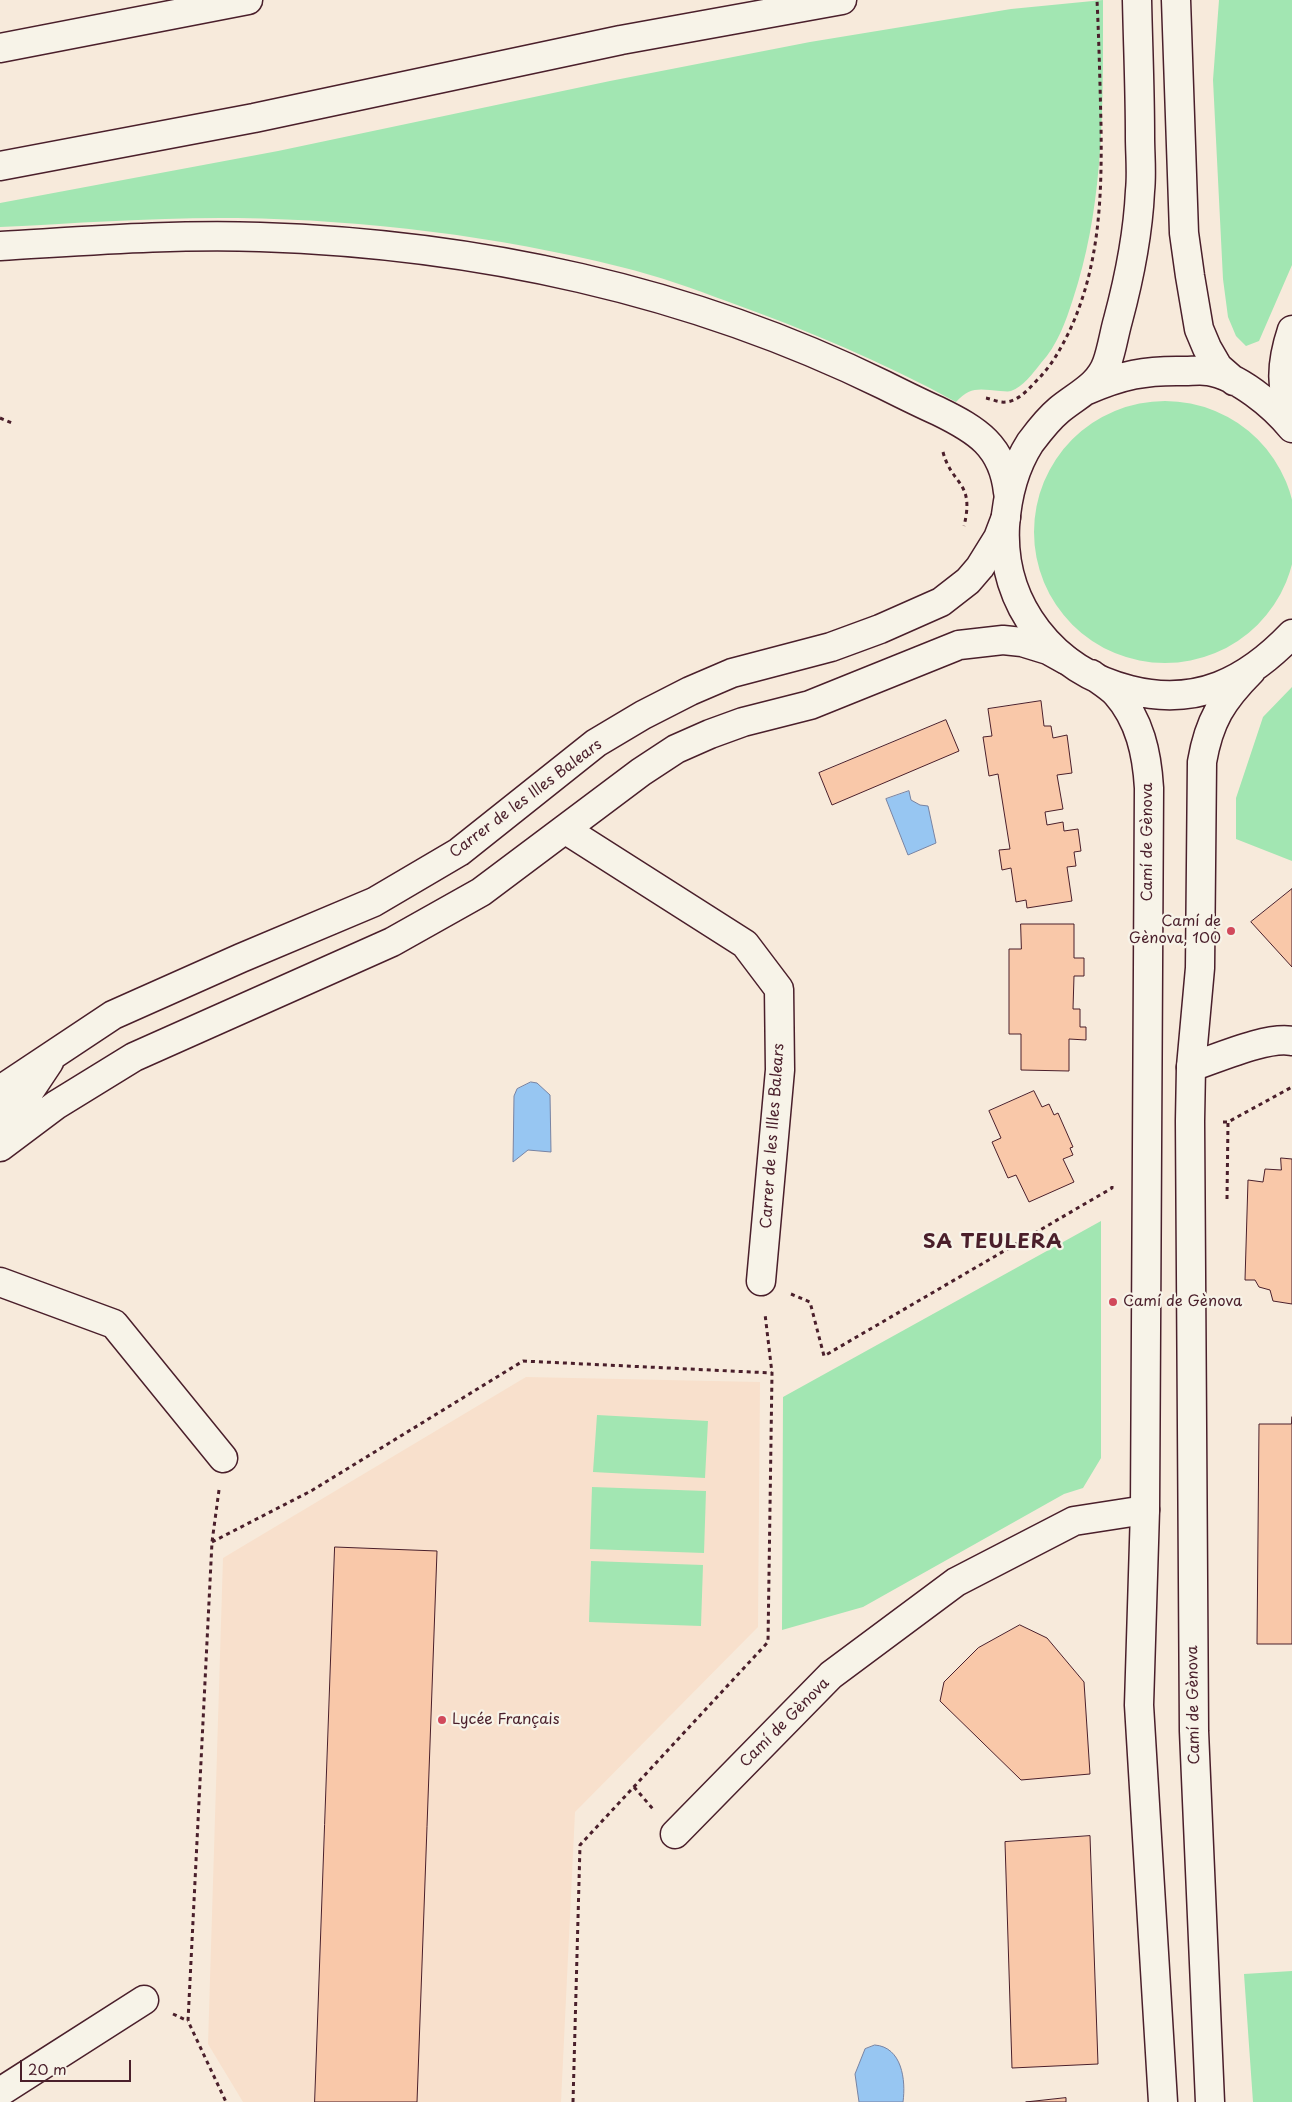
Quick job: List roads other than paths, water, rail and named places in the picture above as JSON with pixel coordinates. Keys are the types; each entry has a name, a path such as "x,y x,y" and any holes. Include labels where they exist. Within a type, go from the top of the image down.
{"main road":[{"path":"0,48 248,0"},
{"path":"0,166 254,118 621,40 842,0"},
{"path":"1084,392 1096,382 1107,363 1124,299 1134,236 1140,190 1139,62 1136,0"},
{"path":"1176,0 1184,233 1199,329 1207,348 1218,366 1245,388 1291,417"},
{"path":"0,246 180,237 258,237 335,240 474,256 563,272 643,294 718,318 792,345 861,374 968,426 993,449 1003,467 1007,505 1004,547 1008,573 1017,598 1030,623 1048,644 1068,660"},
{"path":"1291,417 1282,378 1283,362 1292,330"},
{"path":"1084,392 1106,382 1158,370 1209,371 1245,388"},
{"name":"Carrer de les Illes Balears","path":"0,1090 113,1015 374,902 459,852 596,744 643,715 690,691 732,673 832,647 941,602 968,581 980,567 998,538 1007,505 1029,445 1045,422 1084,392"},
{"path":"0,1147 56,1105 134,1057 392,942 481,892 641,772 676,749 710,734 744,722 818,702 947,650 981,642 1003,640 1037,646 1068,660 1118,687 1144,694 1172,695 1200,692 1226,684 1251,671 1274,653 1292,634"},
{"name":"Camí de Gènova","path":"1210,2102 1194,1731 1191,1067 1200,968 1202,762 1205,743 1218,708 1232,690 1251,671"},
{"name":"Camí de Gènova","path":"1091,674 1115,692 1134,720 1142,740 1150,788 1145,1510 1139,1704 1163,2102"},
{"name":"Carrer de les Illes Balears","path":"566,830 744,944 779,989 780,1070 761,1281"},
{"path":"1191,1067 1270,1041 1292,1041"},
{"path":"0,1118 21,1104 54,1054"},
{"path":"0,1282 114,1324 223,1458"},
{"name":"Camí de Gènova","path":"675,1834 832,1675 956,1582 1074,1521 1145,1510"},
{"path":"0,2092 144,2000"}],"water":[{"path":"909,791 911,800 920,805 928,806 936,843 908,855 886,799"},
{"path":"531,1082 537,1083 550,1095 551,1152 528,1150 513,1162 514,1096 517,1089"},
{"path":"875,2045 884,2047 897,2058 903,2075 903,2102 859,2102 855,2074 865,2049"}],"place":[{"name":"Camí de Gènova, 100","path":"1231,931"},
{"name":"Camí de Gènova","path":"1113,1302"},
{"name":"Lycée Français","path":"442,1720"}],"district":[{"name":"SA TEULERA","path":"993,1242"}]}
